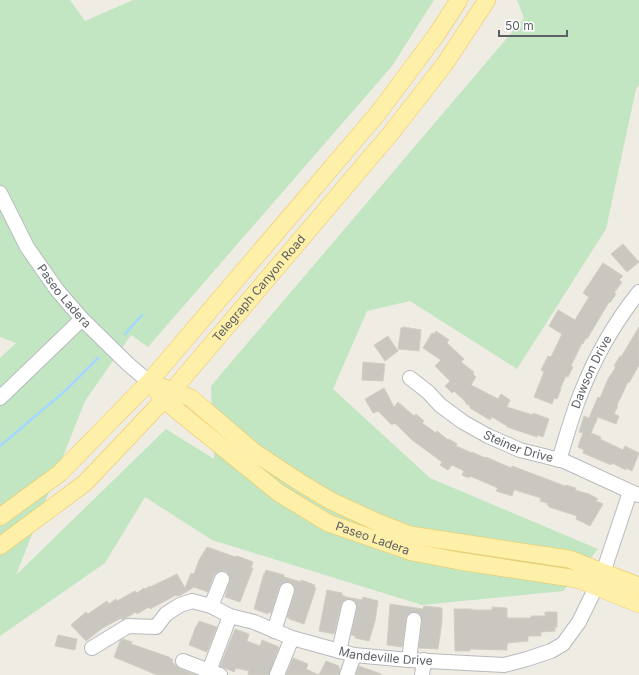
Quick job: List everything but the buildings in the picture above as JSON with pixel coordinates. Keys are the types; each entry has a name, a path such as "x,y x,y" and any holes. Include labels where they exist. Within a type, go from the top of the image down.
{"main road":[{"name":"Telegraph Canyon Road","path":"0,517 60,474 149,382 379,112 437,34 459,0"},
{"name":"Telegraph Canyon Road","path":"0,546 85,483 168,395 392,133 444,65 487,0"},
{"name":"Paseo Ladera","path":"149,382 168,395 191,398 254,452 331,501 379,523 410,535 569,559 639,604"},
{"name":"Paseo Ladera","path":"600,580 639,586"}],"street":[{"name":"Paseo Ladera","path":"0,193 26,247 57,290 82,319 128,364 149,382"},
{"name":"Dawson Drive","path":"559,460 586,380 611,331 639,292"},
{"path":"0,398 82,319"},
{"name":"Steiner Drive","path":"410,378 428,392 440,405 463,422 488,436 520,450 564,461 635,494"},
{"name":"Mandeville Drive","path":"92,648 128,626 156,627 166,614 180,605 192,601 211,606 230,616 254,622 274,632 292,638 354,655 424,660 505,670 563,644 579,622 600,580 635,494"},
{"path":"211,606 222,578"},
{"path":"274,632 287,590"},
{"path":"339,651 348,607"},
{"path":"184,661 214,673 230,616"},
{"path":"409,660 414,620"},
{"path":"277,675 292,638"},
{"path":"348,675 354,655"},
{"path":"422,675 424,660"}],"green space":[{"path":"0,0 70,0 85,21 133,0 434,0 392,66 148,347 131,335 85,401 16,575 166,429 214,459 211,386 524,18 517,0 639,0 639,85 636,89 606,229 517,369 410,301 367,311 333,389 430,478 598,549 563,591 422,605 212,540 145,497 105,563 0,636 0,358 16,343 0,337"}],"waterway":[{"path":"125,334 142,315"},
{"path":"0,446 65,391 98,358"}]}
